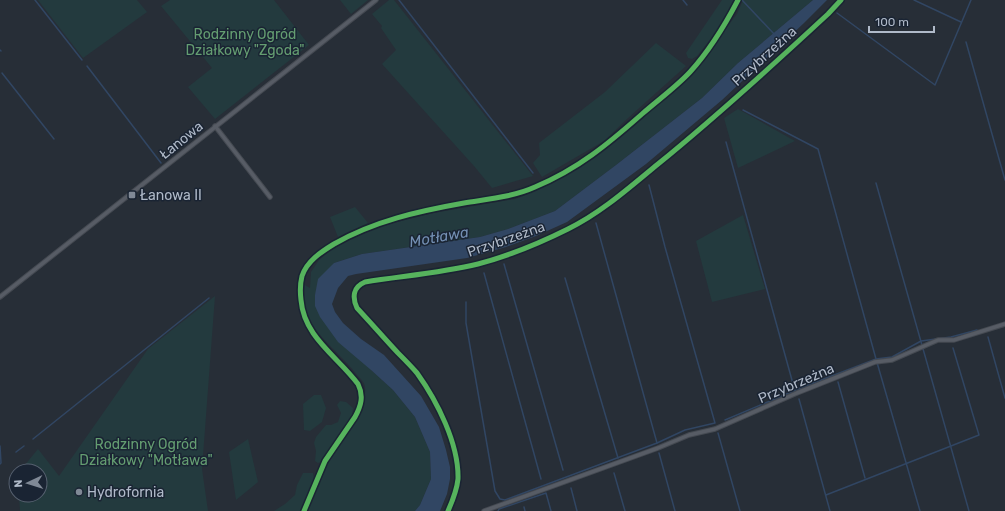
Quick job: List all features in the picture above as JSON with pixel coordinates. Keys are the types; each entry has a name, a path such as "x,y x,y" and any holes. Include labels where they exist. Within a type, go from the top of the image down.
{"street":[{"name":"Łanowa","path":"0,296 376,0"},
{"name":"Przybrzeżna","path":"448,511 458,481 458,466 454,450 439,409 416,373 357,308 353,300 355,289 359,284 365,282 479,264 524,248 581,222 629,188 699,130 828,14 841,0"},
{"path":"215,126 270,197"},
{"name":"Przybrzeżna","path":"484,511 651,451 689,435 714,429 874,362 892,360 938,340 954,340 1005,324"}],"green space":[{"path":"38,0 137,0 147,12 83,58"},
{"name":"Rodzinny Ogród Działkowy \"Zgoda\"","path":"170,0 274,0 309,45 215,119 188,87 212,68 161,6"},
{"path":"340,0 368,0 351,14"},
{"path":"389,0 394,0 533,176 492,188 382,64 396,50 381,28 382,26 372,14"},
{"path":"722,0 735,0 721,26 697,56 692,59 688,58 686,53"},
{"path":"743,0 813,0 738,63 702,98 555,211 508,229 480,237 362,254 334,263 315,295 371,370 393,390 415,417 430,452 431,479 420,505 415,511 308,511 324,468 350,429 365,397 365,387 361,379 329,345 311,323 306,312 302,299 303,284 310,288 311,272 319,260 331,250 369,229 433,213 515,199 577,169 608,147 683,82 695,69 737,14"},
{"path":"656,43 686,66 604,141 542,177 533,163 540,155 539,143 605,92"},
{"path":"738,109 795,141 738,168 724,118"},
{"path":"355,207 368,223 338,237 330,217"},
{"path":"743,215 765,289 712,302 696,241"},
{"name":"Rodzinny Ogród Działkowy \"Motława\"","path":"215,296 202,469 208,511 20,511 20,503 48,503 48,463 27,463 38,449 59,476 148,349"},
{"path":"314,395 321,395 326,408 322,422 310,431 304,430 303,404"},
{"path":"340,401 346,402 353,408 352,417 323,461 318,463 315,461 316,451 314,443 316,437 326,425 331,425 338,422 341,413 337,405"},
{"path":"248,439 258,482 236,500 229,452"},
{"path":"303,473 313,473 314,479 301,511 274,511 295,495 297,485"}],"water":[{"path":"813,0 827,0 722,100 646,164 567,222 506,247 467,258 348,276 338,288 332,304 335,312 343,323 361,339 384,355 421,396 439,427 450,467 450,479 447,494 440,511 415,511 420,505 431,479 430,452 415,417 393,390 338,342 320,317 315,306 315,295 318,279 334,263 362,254 480,237 508,229 555,211 702,98 738,63"}],"waterway":[{"path":"35,0 82,60"},
{"path":"399,0 533,173"},
{"path":"683,0 687,5"},
{"path":"742,0 775,35"},
{"path":"914,0 961,22"},
{"path":"837,13 935,85 971,0"},
{"path":"966,42 1005,180"},
{"path":"87,66 161,163"},
{"path":"2,73 54,139"},
{"path":"743,110 818,149 920,511"},
{"path":"726,142 795,391"},
{"path":"876,183 969,511"},
{"path":"466,302 466,323 495,491 500,499 505,500 657,443 685,430 715,423 649,185"},
{"path":"596,223 657,443"},
{"path":"504,264 563,470"},
{"path":"484,273 541,479"},
{"path":"565,278 618,458"},
{"path":"33,439 209,298"},
{"path":"725,420 803,387 876,359 892,357 921,341 951,337 977,330"},
{"path":"988,337 1005,398"},
{"path":"826,495 979,435 953,348"},
{"path":"838,382 865,478"},
{"path":"799,399 830,511"},
{"path":"718,433 740,511"},
{"path":"0,446 0,464"},
{"path":"16,452 24,446"},
{"path":"659,453 675,511"},
{"path":"614,473 625,511"},
{"path":"571,488 577,511"},
{"path":"498,511 499,509 546,493 551,511"},
{"path":"524,507 525,511"}],"cycle path":[{"path":"304,511 325,461 355,417 359,409 361,397 358,384 315,335 308,325 303,313 300,288 304,271 311,261 334,244 381,223 430,210 518,193 551,180 579,164 617,136 690,72 716,38 738,0"},
{"path":"448,511 453,500 458,479 455,452 451,437 432,396 417,373 357,308 354,296 358,287 365,282 450,270 489,261 535,244 580,223 637,182 702,127 787,52 841,0"}],"place":[{"name":"Łanowa II","path":"132,195"},
{"name":"Hydrofornia","path":"79,492"}],"water label":[{"name":"Motława","path":"439,237"}]}
